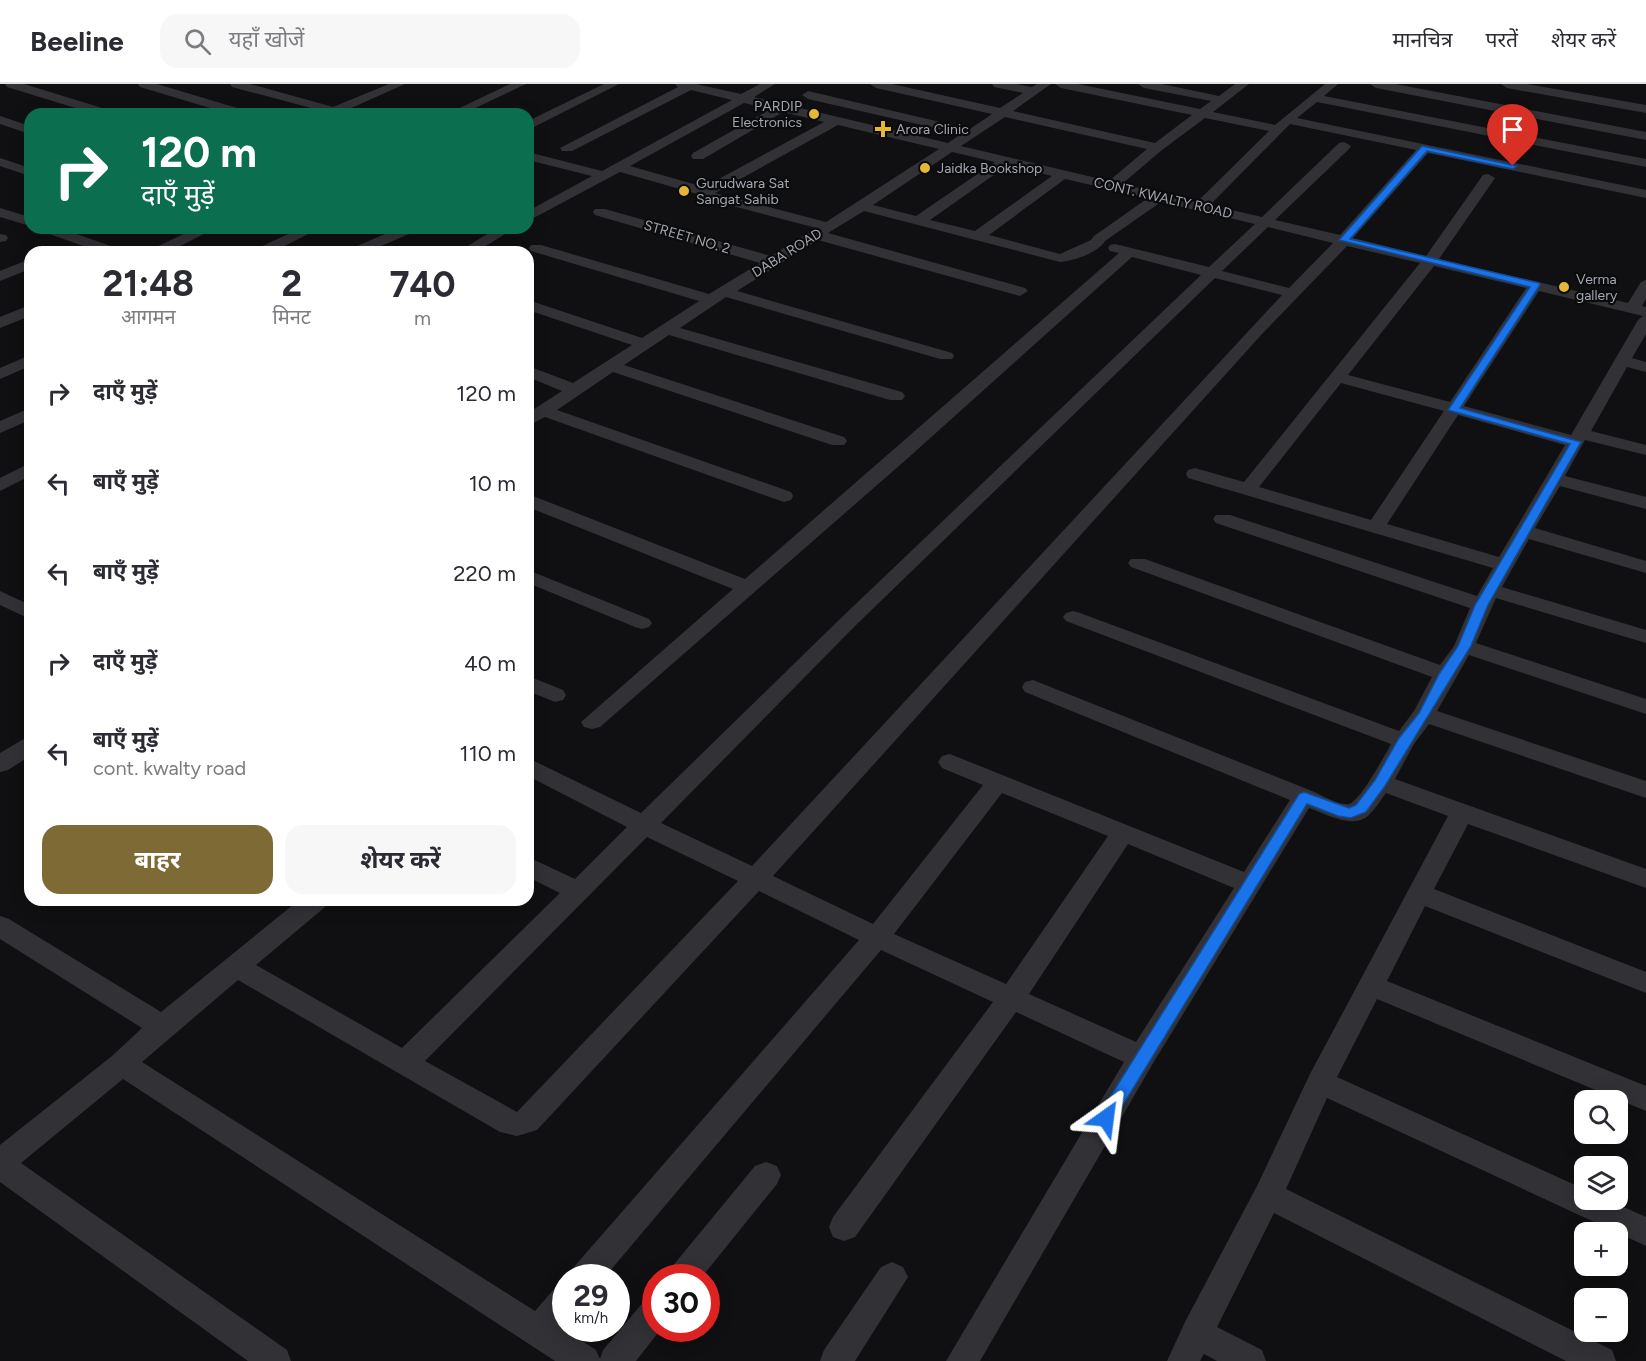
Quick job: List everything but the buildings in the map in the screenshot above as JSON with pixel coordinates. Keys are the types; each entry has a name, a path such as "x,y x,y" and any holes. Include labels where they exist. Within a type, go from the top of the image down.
{"street":[{"path":"11,84 89,108"},
{"path":"144,84 223,108"},
{"path":"236,84 317,108"},
{"path":"340,108 399,84"},
{"path":"466,108 520,84"},
{"path":"534,123 614,84"},
{"path":"534,214 769,84"},
{"path":"876,84 1157,147"},
{"path":"998,84 1038,88"},
{"path":"1061,84 1204,114 1282,124 1425,148 1646,194"},
{"path":"1144,84 1223,100"},
{"path":"1111,186 1157,147 1244,84"},
{"path":"1200,207 1282,124 1332,84"},
{"path":"1376,84 1646,136"},
{"path":"1507,84 1606,97 1646,109"},
{"path":"567,148 685,85"},
{"name":"CONT. KWALTY ROAD","path":"685,85 1535,285 1642,314"},
{"name":"DABA ROAD","path":"534,417 718,296 951,148 1038,88"},
{"path":"808,95 972,133"},
{"path":"1315,98 1646,163"},
{"path":"698,156 781,108"},
{"path":"0,120 24,128"},
{"path":"706,192 835,121"},
{"path":"404,1064 646,826 848,622 1344,146"},
{"path":"236,966 510,1123 522,1124 756,878 1291,293 1344,240 1425,148"},
{"path":"534,158 602,175"},
{"path":"918,221 1006,161"},
{"path":"0,162 24,170"},
{"path":"617,166 1020,291"},
{"path":"978,236 1063,174"},
{"path":"1248,489 1430,261 1488,178"},
{"path":"862,206 1060,258 1097,243 1099,239 1159,197"},
{"path":"536,199 553,203"},
{"path":"0,212 24,220"},
{"name":"STREET NO. 2","path":"600,212 774,262"},
{"path":"63,234 97,246"},
{"path":"169,246 193,234"},
{"path":"274,246 300,234"},
{"path":"370,246 397,234"},
{"path":"475,246 494,234"},
{"path":"1097,243 1291,293"},
{"path":"536,248 946,356"},
{"path":"592,722 748,588 1129,252"},
{"path":"0,276 24,266"},
{"path":"1376,527 1535,285"},
{"path":"1034,687 1344,812 1351,813 1361,808 1380,783 1404,741 1424,714 1445,674 1464,646 1487,597 1623,361 1642,314 1646,285"},
{"path":"534,307 644,344"},
{"path":"0,323 24,313"},
{"path":"667,329 896,396"},
{"path":"1623,361 1646,367"},
{"path":"0,374 24,363"},
{"path":"610,366 838,441"},
{"path":"534,373 575,390"},
{"path":"1338,377 1454,410 1579,438 1646,450"},
{"path":"544,411 784,496"},
{"path":"3,424 24,415"},
{"path":"3,424 24,432"},
{"path":"0,485 24,472"},
{"path":"1195,474 1505,565"},
{"path":"1554,478 1646,503"},
{"path":"534,502 748,588"},
{"path":"1223,519 1487,597 1646,637"},
{"path":"1524,531 1646,567"},
{"path":"1138,563 1445,674"},
{"path":"534,578 642,623"},
{"path":"0,597 24,610"},
{"path":"1073,617 1404,741"},
{"path":"1464,646 1646,707"},
{"path":"534,686 555,695"},
{"path":"1424,714 1646,790"},
{"path":"950,762 1248,884"},
{"path":"534,769 646,826 877,937 1142,1058"},
{"path":"596,1264 877,937 998,782"},
{"path":"1380,783 1646,879"},
{"path":"962,1361 1142,1058 1304,797"},
{"path":"1250,1361 1189,1347 1268,1195 1320,1082 1462,812"},
{"path":"844,1227 1012,997 1122,834"},
{"path":"534,869 579,892"},
{"path":"1418,893 1646,983"},
{"path":"275,1361 3,1156 122,1064 304,906"},
{"path":"0,926 162,1027"},
{"path":"1370,985 1646,1099"},
{"path":"122,1064 584,1361"},
{"path":"1320,1082 1646,1232"},
{"path":"693,1264 766,1175"},
{"path":"1268,1195 1587,1358"},
{"path":"836,1361 892,1277"},
{"path":"538,1332 552,1316"},
{"path":"615,1361 642,1328"}],"place":[{"name":"PARDIP Electronics","path":"814,114"},
{"name":"Arora Clinic","path":"883,129"},
{"name":"Jaidka Bookshop","path":"925,168"},
{"name":"Gurudwara Sat Sangat Sahib","path":"684,191"},
{"name":"Verma gallery","path":"1564,287"}],"route":[{"path":"1106,1118 1248,884 1304,797 1344,812 1357,812 1380,783 1464,646 1482,605 1576,442 1454,410 1535,285 1344,240 1425,148 1513,166"}]}
